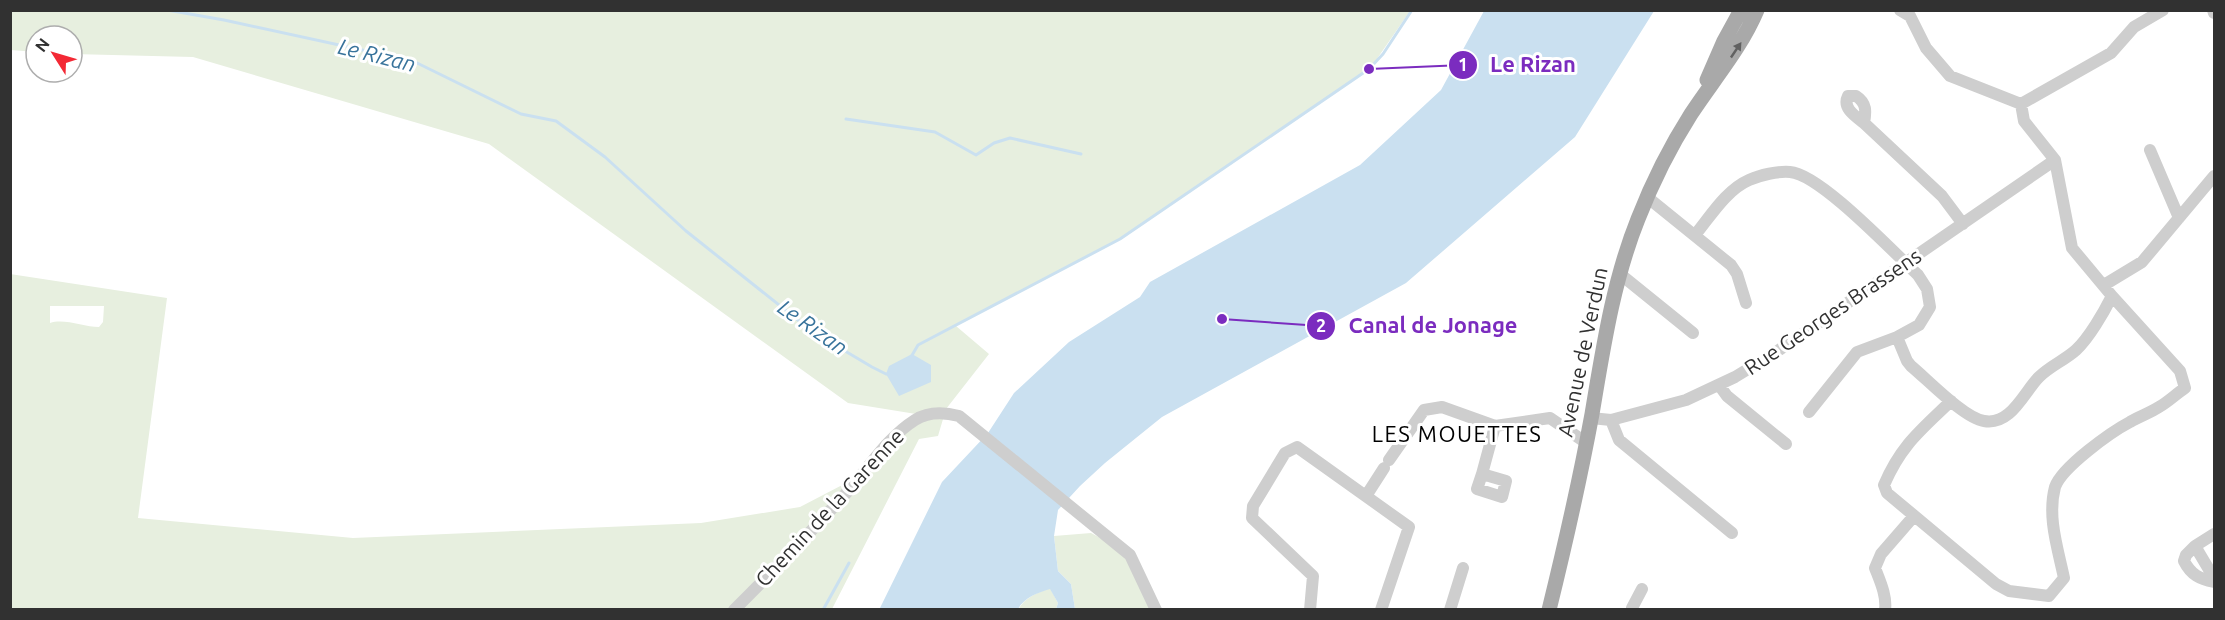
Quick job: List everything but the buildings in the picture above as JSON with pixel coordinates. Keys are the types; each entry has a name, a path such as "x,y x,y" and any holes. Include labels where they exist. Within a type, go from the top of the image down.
{"main road":[{"name":"Avenue de Verdun","path":"1691,115 1724,41 1741,10"},
{"name":"Avenue de Verdun","path":"1549,609 1620,274 1637,221 1662,164 1691,115 1741,44 1757,10"}],"street":[{"path":"1900,10 1910,16 1926,48 1950,76 2021,104"},
{"path":"2021,104 2111,53 2134,27 2163,10"},
{"path":"1952,401 1906,444 1894,461 1884,485 1887,493 1996,584 2009,591 2049,596 2064,578 2054,533 2053,511 2056,487 2064,472 2129,422 2159,407 2185,388 2180,371 2072,248 2055,160 2024,121 2021,104"},
{"path":"1864,123 1942,196 1963,224"},
{"path":"2150,150 2180,218"},
{"name":"Rue Georges Brassens","path":"1591,418 1611,420 1686,400 1735,377 1779,350 2055,160"},
{"path":"1695,235 1731,192 1749,180 1790,172 1807,177 1828,192 1918,275 1927,289 1930,307 1919,325 1897,337 1857,352 1809,412"},
{"path":"2104,285 2142,262 2214,176"},
{"path":"1647,197 1731,265 1737,274 1746,303"},
{"path":"1620,274 1693,333"},
{"path":"1897,337 1907,361 1952,401 1973,417 1986,422 2001,418 2015,408 2039,376 2077,349 2112,296"},
{"path":"1719,385 1727,396 1786,444"},
{"path":"1366,496 1424,410 1442,407 1495,426 1550,418 1585,442"},
{"name":"Chemin de la Garenne","path":"734,609 848,491 895,435 917,418 934,412 959,416 1130,555 1156,609"},
{"path":"1611,420 1619,440 1732,533"},
{"path":"1482,474 1495,426"},
{"path":"1310,609 1313,576 1252,518 1253,506 1285,453 1297,447 1409,527 1381,609"},
{"path":"1885,609 1882,588 1875,568 1881,554 1914,516"},
{"path":"2214,534 2196,546 2186,555 2184,561 2194,575 2214,580"},
{"path":"2196,546 2214,580"},
{"path":"1450,609 1463,568"},
{"path":"1632,608 1642,589"}],"green space":[{"path":"11,11 1410,11 1372,66 1119,240 956,326 989,354 946,409 938,436 919,439 832,609 11,609 10,274 167,298 138,518 353,538 701,523 800,507 848,482 916,414 848,403 489,144 193,57 84,54 84,24 24,24 24,51 11,50","holes":["50,306 104,306 103,322 99,327 61,322 50,323"]},
{"path":"1091,533 1104,540 1123,556 1135,574 1152,609 1075,609 1071,584 1058,571 1054,536"},
{"path":"1050,588 1058,603 1056,609 1018,610 1028,599"}],"water":[{"path":"1484,11 1654,11 1575,137 1406,283 1162,417 1080,486 1058,510 1054,536 1058,571 1071,584 1075,609 1056,609 1058,603 1050,589 1028,598 1018,609 879,610 942,482 988,433 1014,393 1069,342 1140,297 1150,282 1360,165 1441,90"},
{"path":"912,354 931,365 931,382 899,396 886,374 889,366"}],"waterway":[{"name":"Le Rizan","path":"167,10 413,61 521,114 556,121 605,157 686,231 813,332 872,367 889,374"},
{"name":"Le Rizan","path":"911,357 918,345 1120,239 1369,69 1383,54 1412,10"},
{"path":"846,119 935,132 976,155 994,143 1010,138 1081,154"},
{"path":"823,610 849,563"}],"place":[{"name":"Le Rizan","path":"1369,69"},
{"name":"Canal de Jonage","path":"1222,319"}],"district":[{"name":"LES MOUETTES","path":"1457,434"}]}
